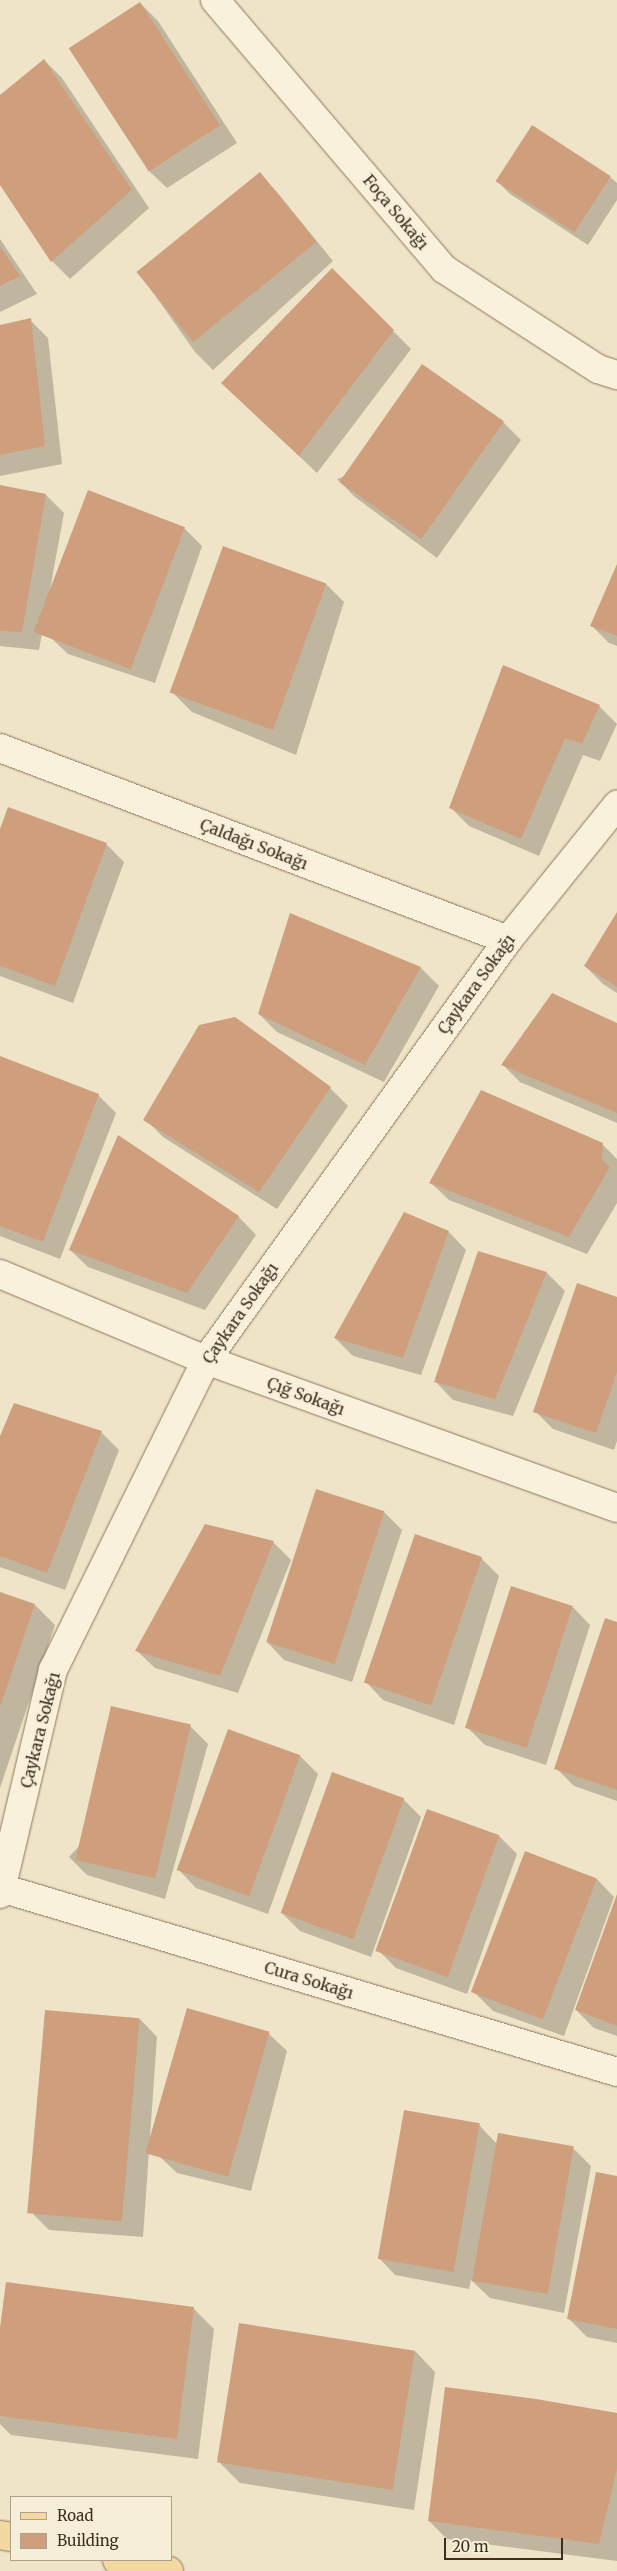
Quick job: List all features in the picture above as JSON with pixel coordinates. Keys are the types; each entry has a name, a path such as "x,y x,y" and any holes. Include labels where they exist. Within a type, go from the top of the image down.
{"main road":[{"path":"122,2561 169,2571"}],"street":[{"name":"Foça Sokağı","path":"215,0 444,269 598,369 617,375"},
{"name":"Çaldağı Sokağı","path":"0,748 508,940"},
{"name":"Çaykara Sokağı","path":"0,1891 54,1670 206,1360 508,940 617,805"},
{"name":"Çığ Sokağı","path":"0,1274 206,1360 617,1508"},
{"name":"Cura Sokağı","path":"0,1891 617,2072"}],"building":[{"path":"140,2 220,125 149,172 69,48"},
{"path":"44,59 132,190 51,262 0,185 0,95"},
{"path":"532,125 611,176 574,232 496,181"},
{"path":"260,172 317,242 193,342 136,272"},
{"path":"0,246 20,276 0,286"},
{"path":"332,268 394,330 299,456 221,383"},
{"path":"31,318 45,446 0,455 0,325"},
{"path":"422,364 504,421 421,539 339,482"},
{"path":"0,485 46,494 22,632 0,631"},
{"path":"88,490 185,527 131,669 34,632"},
{"path":"223,546 326,584 273,730 170,693"},
{"path":"617,564 617,636 590,626"},
{"path":"503,665 600,705 582,744 565,738 521,839 449,808"},
{"path":"8,807 107,843 55,986 0,966 0,829"},
{"path":"617,912 617,987 584,966"},
{"path":"290,913 421,967 365,1065 258,1014"},
{"path":"552,993 617,1023 617,1113 501,1065"},
{"path":"235,1017 331,1087 259,1192 143,1120 199,1025"},
{"path":"0,1056 99,1094 43,1242 0,1226"},
{"path":"481,1090 603,1143 602,1160 610,1167 569,1237 429,1183"},
{"path":"118,1135 239,1216 187,1293 69,1250"},
{"path":"404,1212 449,1231 403,1358 334,1338"},
{"path":"478,1251 547,1272 495,1399 434,1382"},
{"path":"577,1283 617,1297 617,1372 596,1433 533,1412"},
{"path":"14,1403 102,1431 47,1573 0,1556 0,1436"},
{"path":"316,1489 384,1511 335,1664 266,1642"},
{"path":"205,1524 274,1541 220,1676 135,1651"},
{"path":"415,1534 482,1557 431,1706 364,1682"},
{"path":"511,1586 573,1606 527,1748 465,1728"},
{"path":"0,1592 35,1604 0,1707"},
{"path":"605,1618 617,1622 617,1790 554,1769"},
{"path":"111,1706 191,1724 155,1878 75,1860"},
{"path":"228,1729 300,1755 249,1896 177,1870"},
{"path":"332,1772 404,1798 353,1939 281,1913"},
{"path":"427,1809 499,1835 448,1977 375,1951"},
{"path":"525,1851 597,1879 543,2020 471,1992"},
{"path":"617,1894 617,2026 575,2010"},
{"path":"187,2008 270,2032 228,2177 145,2153"},
{"path":"45,2010 140,2018 122,2222 27,2213"},
{"path":"404,2110 480,2123 454,2272 378,2259"},
{"path":"498,2133 574,2146 548,2294 472,2281"},
{"path":"596,2172 617,2176 617,2329 567,2319"},
{"path":"6,2282 194,2307 177,2439 0,2416 0,2328"},
{"path":"239,2323 415,2351 393,2490 217,2462"},
{"path":"445,2387 536,2399 617,2413 617,2469 599,2544 428,2521"}]}
